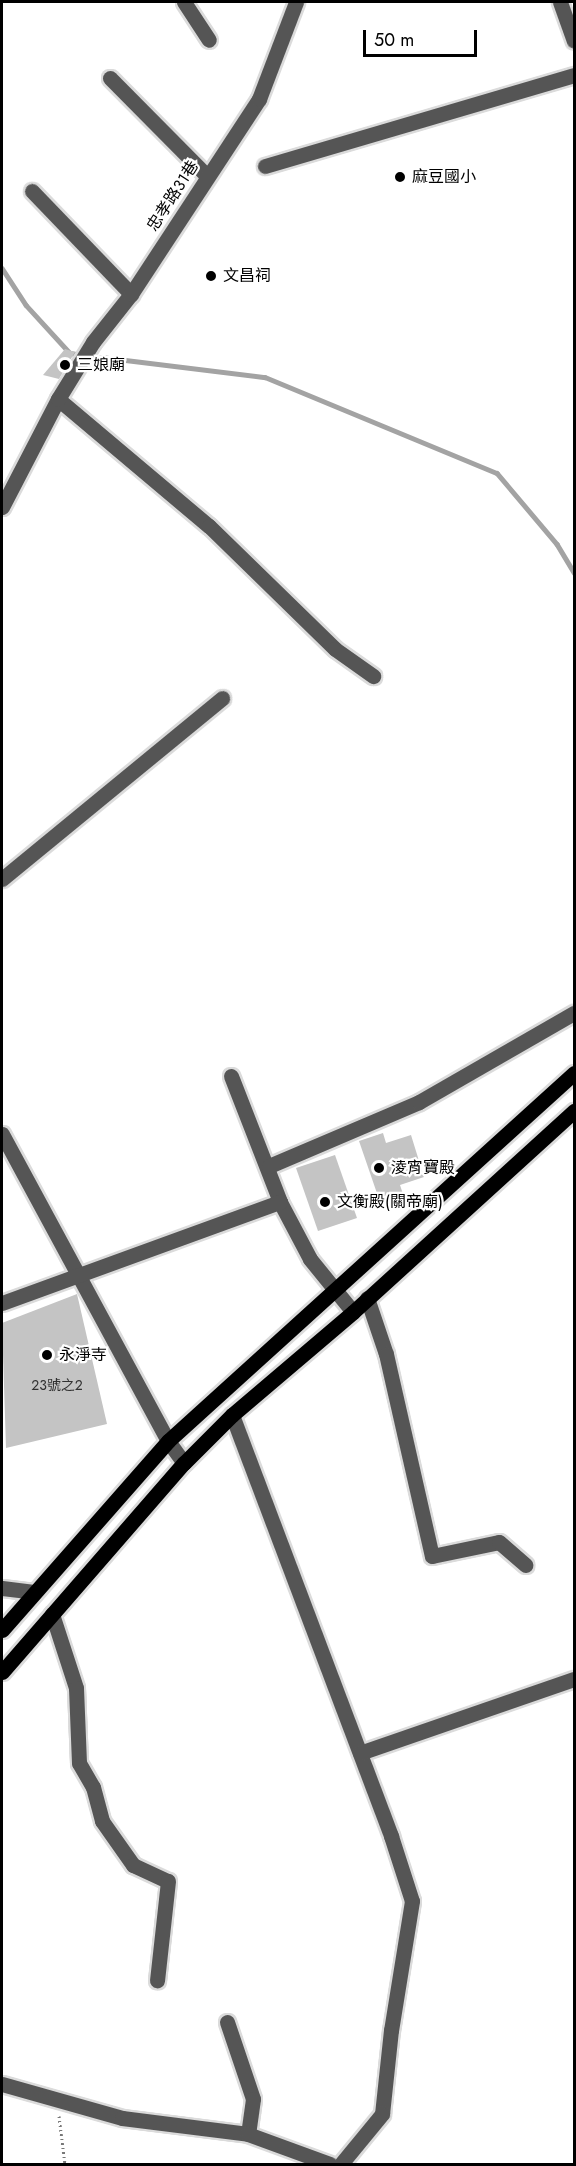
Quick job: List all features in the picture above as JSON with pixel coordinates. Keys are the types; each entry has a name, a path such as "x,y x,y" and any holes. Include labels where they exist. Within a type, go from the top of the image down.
{"main road":[{"path":"2,1630 168,1441 574,1073"},
{"path":"2,1672 184,1463 232,1415 353,1311 574,1111"}],"lane":[{"path":"184,2 209,40"},
{"name":"忠孝路31巷","path":"2,507 58,399 93,342 130,294 259,99 296,2"},
{"path":"560,2 574,41"},
{"path":"265,166 574,75"},
{"path":"111,78 207,176"},
{"path":"32,191 130,294"},
{"path":"58,399 209,526 335,649 373,676"},
{"path":"2,879 222,698"},
{"path":"269,1166 419,1102 574,1013"},
{"path":"231,1076 269,1166 280,1202 310,1259 353,1311"},
{"path":"2,1134 168,1441 184,1463"},
{"path":"2,1303 280,1202"},
{"path":"367,1298 386,1354 432,1556 499,1542 525,1565"},
{"path":"232,1415 360,1753 412,1901 391,2030 382,2114 341,2164"},
{"path":"2,1588 34,1592"},
{"path":"52,1614 76,1688 79,1763 93,1787 102,1821 133,1865 168,1881 157,1980"},
{"path":"360,1753 574,1679"},
{"path":"227,2022 253,2099 248,2134"},
{"path":"2,2084 58,2102 122,2118 248,2134 330,2164"}],"path":[{"path":"58,2102 65,2164"}],"building":[{"path":"65,349 75,352 59,379 43,375"},
{"path":"383,1133 386,1143 411,1135 424,1177 400,1185 404,1197 381,1205 359,1141"},
{"path":"335,1155 357,1218 318,1231 296,1168"},
{"name":"永淨寺","path":"77,1294 107,1424 6,1448 2,1323"}],"waterway":[{"path":"2,268 26,305 70,353 82,355"},
{"path":"101,357 265,377 497,473 557,544 574,572"}],"place":[{"name":"麻豆國小","path":"400,177"},
{"name":"文昌祠","path":"211,276"},
{"name":"三娘廟","path":"65,365"},
{"name":"淩宵寶殿","path":"379,1168"},
{"name":"文衡殿(關帝廟)","path":"325,1202"},
{"name":"永淨寺","path":"47,1355"}]}
